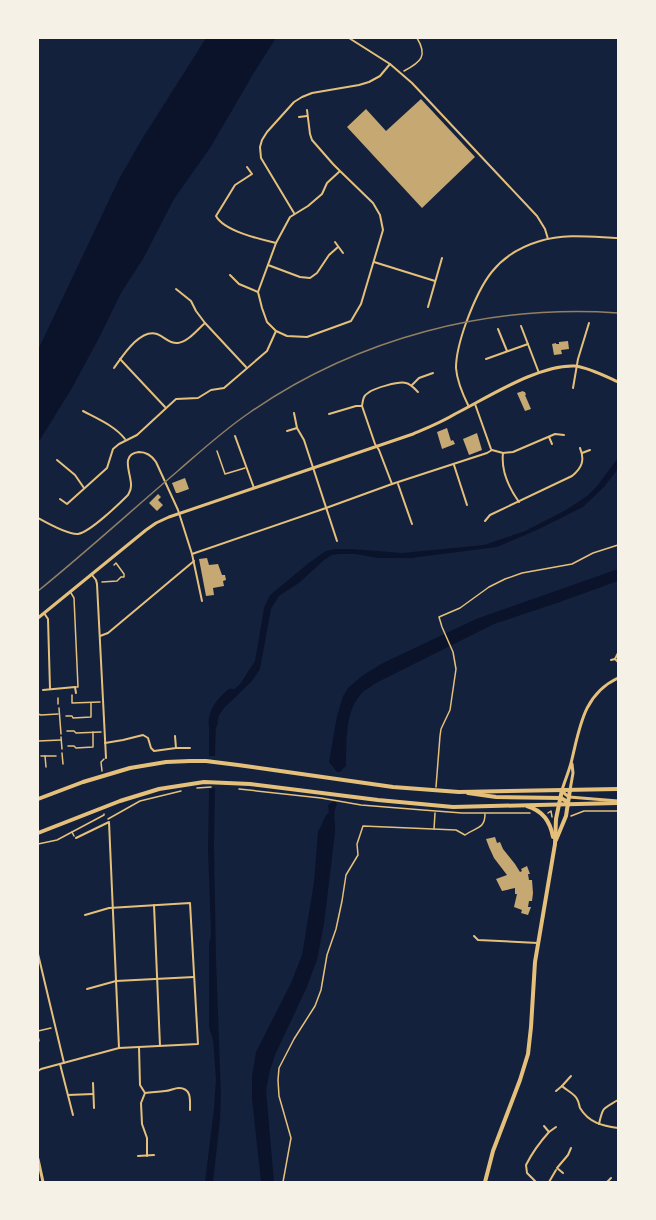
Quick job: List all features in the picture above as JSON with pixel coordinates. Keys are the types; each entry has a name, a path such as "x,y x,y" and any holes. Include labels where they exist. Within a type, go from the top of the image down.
{"main road":[{"path":"38,799 130,768 190,761 221,763 393,787 496,797 561,798 568,805"},
{"path":"38,833 120,801 159,789 204,782 250,784 428,805 484,807 618,802"},
{"path":"459,792 618,789"},
{"path":"484,1182 493,1151 520,1080 531,1036 538,943 562,790"},
{"path":"555,844 562,827 570,790"},
{"path":"524,806 536,810 547,820 555,844"}],"street":[{"path":"349,38 390,64 412,83 537,216 548,239"},
{"path":"294,213 261,158 260,147 267,132 302,97 312,93 359,86 380,76 390,64"},
{"path":"307,110 312,140 373,203 380,215 383,230 361,304 351,321 306,338 287,336 276,331 267,322 258,292 276,243 290,217 322,194 327,183 340,171"},
{"path":"299,117 307,116"},
{"path":"247,167 252,174 235,185 216,216 220,223 252,237 276,243"},
{"path":"469,407 460,387 456,369 457,352 480,287 496,266 514,252 548,239 618,238"},
{"path":"335,242 343,253"},
{"path":"268,265 300,278 310,278 317,273 329,255 338,247"},
{"path":"428,307 442,258"},
{"path":"374,262 435,281"},
{"path":"230,275 239,284 258,292"},
{"path":"177,289 191,302 205,323 247,368"},
{"path":"114,368 139,338 149,333 178,343 184,341 205,323"},
{"path":"573,388 578,359 590,324"},
{"path":"521,326 539,373"},
{"path":"498,329 507,351"},
{"path":"60,499 67,504 107,468 113,449 137,435 176,399 198,398 211,390 224,388 267,351 276,331"},
{"path":"486,359 528,344"},
{"path":"120,359 166,408"},
{"path":"38,618 156,523 179,513 413,434 539,373 577,366 618,382"},
{"path":"412,386 419,378 433,373"},
{"path":"392,484 362,406 363,399 369,392 405,382 418,392"},
{"path":"475,404 492,450"},
{"path":"329,414 362,406"},
{"path":"83,411 114,428 126,440"},
{"path":"294,412 297,428 304,440 337,541"},
{"path":"287,431 297,428"},
{"path":"192,554 492,450 503,453 519,450 555,434 564,435"},
{"path":"235,436 254,488"},
{"path":"549,437 552,444"},
{"path":"238,445 244,443"},
{"path":"485,521 490,515 572,476 581,466 583,459 580,448"},
{"path":"582,453 590,450"},
{"path":"38,518 69,532 78,534 88,530 130,492 131,483 127,465 130,457 137,452 147,453 156,462 179,513 194,561 202,601"},
{"path":"503,453 502,465 511,490 519,502"},
{"path":"57,460 75,475 84,488"},
{"path":"454,465 468,505"},
{"path":"398,483 412,524"},
{"path":"99,636 106,634 194,561"},
{"path":"92,574 97,581 106,758"},
{"path":"44,612 48,620 50,689"},
{"path":"615,660 618,653"},
{"path":"570,790 576,737 585,711 600,690 618,678"},
{"path":"43,690 75,687 76,693"},
{"path":"105,743 143,735 148,738 154,751 190,747"},
{"path":"176,736 176,748"},
{"path":"572,762 562,790 565,794 618,802"},
{"path":"76,838 109,822 119,1048"},
{"path":"38,1070 119,1048 198,1044 190,903 113,908 85,915"},
{"path":"154,905 160,1046"},
{"path":"474,936 478,940 538,943"},
{"path":"38,954 64,1063"},
{"path":"87,989 116,981 194,977"},
{"path":"139,1047 140,1085 145,1093"},
{"path":"60,1064 73,1115"},
{"path":"556,1091 571,1076"},
{"path":"93,1083 94,1108"},
{"path":"562,1086 578,1099 580,1108 588,1118 599,1124 618,1128"},
{"path":"145,1093 164,1092 178,1088 186,1090 189,1093 190,1110"},
{"path":"145,1093 141,1103 142,1124 147,1138 147,1156"},
{"path":"68,1095 93,1094"},
{"path":"190,1098 196,1098"},
{"path":"599,1124 604,1108 618,1100"},
{"path":"544,1126 549,1132"},
{"path":"536,1182 527,1173 526,1164 541,1141 556,1127"},
{"path":"549,1182 571,1148"},
{"path":"138,1156 154,1155"},
{"path":"38,1159 43,1182"},
{"path":"557,1168 563,1173"},
{"path":"607,1182 611,1178"}],"lane":[{"path":"217,451 225,474 246,468"},
{"path":"71,592 74,598 78,687 75,687"}],"path":[{"path":"405,70 421,60 422,46 417,38"},
{"path":"436,786 440,735 452,704 456,669 453,651 439,617 460,608 489,587 505,579 522,573 572,564 618,544"},
{"path":"101,582 117,582 124,577 116,563 114,565"},
{"path":"76,693 72,695 72,703 103,702"},
{"path":"58,698 62,716 63,764"},
{"path":"38,714 72,716 73,718 92,717 92,702"},
{"path":"38,741 74,731 76,733 105,732"},
{"path":"39,756 74,746 76,748 93,747 93,732"},
{"path":"45,756 46,767"},
{"path":"101,762 102,772"},
{"path":"190,789 206,787"},
{"path":"109,818 140,801 181,791"},
{"path":"283,1182 291,1138 279,1096 279,1068 315,1006 321,990 346,875 358,855 357,844 363,826 456,830 465,835 483,825 485,822 484,807"},
{"path":"434,830 435,808"},
{"path":"573,817 585,812 618,811"},
{"path":"38,844 57,840 104,814"},
{"path":"87,824 89,830"},
{"path":"72,832 76,838"},
{"path":"38,1031 55,1028"},
{"path":"38,1036 38,1041"}],"water":[{"path":"206,38 276,38 210,148 174,199 143,259 121,293 72,388 38,443 38,350 119,179"},
{"path":"618,458 618,469 603,488 583,507 497,547 411,558 378,558 339,554 324,560 299,583 279,596 271,609 260,669 252,681 219,715 216,724 215,756 209,756 209,725 224,698 240,684 255,661 264,608 270,595 310,562 326,551 335,549 402,553 484,545 525,531 566,510 597,486"},
{"path":"618,569 618,581 494,624 364,691 358,698 350,716 346,766 337,772 329,762 343,696 348,688 363,675 383,663 476,619"},
{"path":"215,788 216,959 221,1096 213,1182 205,1182 216,1079 213,1040 209,1027 209,944 211,935 208,849 209,789"},
{"path":"333,802 337,804 334,814 335,833 324,924 317,960 270,1070 266,1090 274,1182 261,1182 252,1099 252,1076 256,1052 291,983 302,955 314,882 318,831 329,812 328,805"}],"building":[{"path":"421,99 475,157 422,208 347,127 366,109 386,131"},
{"path":"568,341 569,349 561,350 562,354 554,355 552,344"},
{"path":"523,391 531,409 525,411 517,393"},
{"path":"447,428 451,441 453,440 455,444 442,449 437,432"},
{"path":"477,433 482,450 469,455 463,439"},
{"path":"185,478 189,489 176,493 172,483"},
{"path":"158,494 161,497 158,500 163,505 157,511 149,503"},
{"path":"207,558 209,565 218,564 226,580 223,581 224,586 213,588 214,595 206,596 199,559"},
{"path":"495,837 497,843 500,842 520,872 527,866 530,874 528,874 529,880 532,880 533,893 532,901 529,901 528,907 531,907 528,915 514,907 517,894 515,894 515,888 502,891 496,879 507,875 494,858 486,839"}],"waterway":[{"path":"213,724 219,706 231,693"}],"railway":[{"path":"38,591 231,426 291,387 334,364 379,346 473,321 521,314 618,313"}]}
